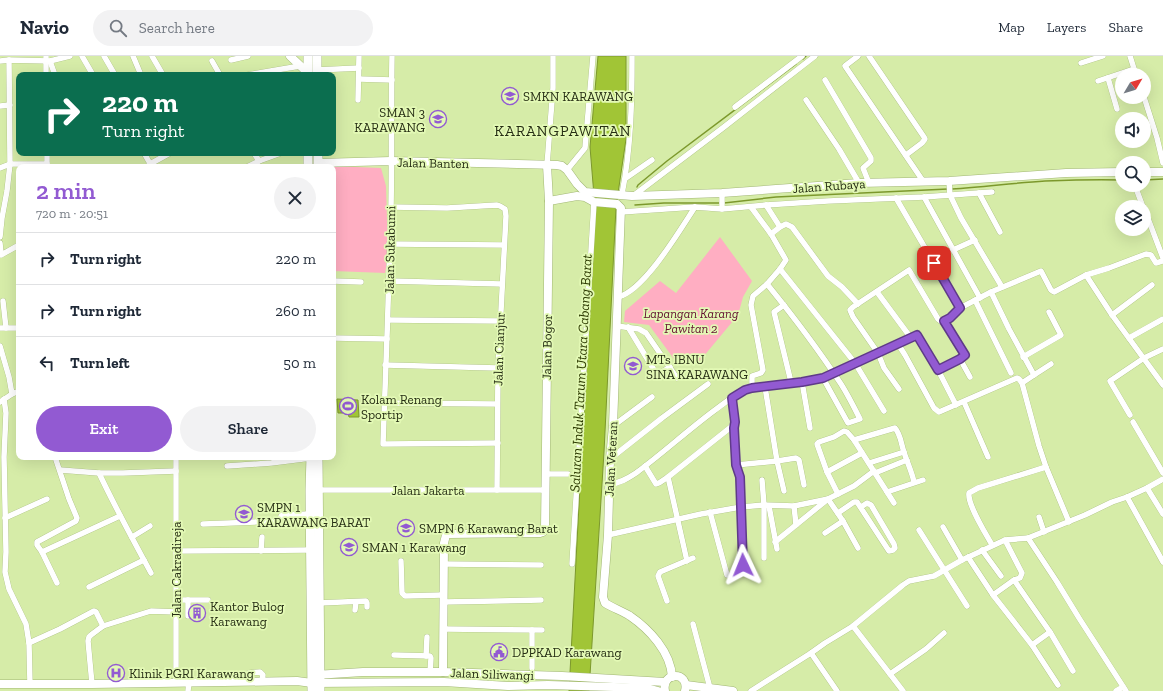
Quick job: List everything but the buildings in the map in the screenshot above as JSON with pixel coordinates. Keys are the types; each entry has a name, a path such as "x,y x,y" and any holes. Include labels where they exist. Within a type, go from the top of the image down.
{"main road":[{"path":"308,56 312,72"},
{"path":"312,72 317,56"},
{"path":"313,460 319,603 316,683"},
{"path":"314,490 310,514 310,550 316,683"}],"street":[{"path":"0,62 9,60 47,59 70,56"},
{"path":"82,56 91,72"},
{"path":"104,56 113,72"},
{"path":"132,56 140,72"},
{"path":"152,56 161,72"},
{"path":"231,60 248,56"},
{"path":"290,56 300,66 310,72"},
{"path":"358,100 359,56"},
{"name":"Jalan Sukabumi","path":"392,56 391,207 383,444 498,443"},
{"path":"553,56 553,88 547,165 562,166 566,170 586,148 593,56"},
{"path":"620,194 626,178 631,120 632,56"},
{"path":"735,107 802,56"},
{"path":"632,196 815,56"},
{"path":"858,56 845,66 923,181"},
{"path":"869,56 924,136 925,139 922,143 906,155"},
{"path":"1081,64 1103,56"},
{"path":"1130,56 1134,68"},
{"path":"46,72 47,59"},
{"path":"47,59 54,72"},
{"path":"0,237 10,164 9,60"},
{"path":"212,61 218,72"},
{"path":"265,72 300,66"},
{"path":"321,72 359,68"},
{"path":"1098,81 1115,76"},
{"path":"1108,78 1117,109"},
{"path":"359,79 392,80"},
{"path":"825,80 871,158 871,162 864,168 869,184"},
{"path":"806,100 839,149 859,183"},
{"path":"1146,104 1163,163"},
{"path":"0,106 10,105"},
{"path":"153,164 165,156"},
{"path":"256,156 258,161"},
{"path":"252,164 272,156"},
{"path":"626,178 652,160"},
{"name":"Jalan Banten","path":"336,164 391,162 547,165"},
{"path":"0,168 10,164 16,164"},
{"name":"Jalan Bogor","path":"444,564 444,543 446,535 448,534 540,534 545,529 549,201 547,165"},
{"name":"Jalan Rubaya","path":"566,170 586,192 632,196 722,195 859,183 869,184 923,181 949,183 1030,175 1115,172"},
{"path":"1151,172 1163,172"},
{"path":"949,183 950,194 961,218 1002,287"},
{"path":"549,201 577,196 585,197 594,202 617,204 621,212 695,207 750,207 992,192"},
{"path":"979,193 1000,232"},
{"path":"722,195 722,208"},
{"path":"924,197 978,299 1011,373"},
{"path":"896,198 960,308"},
{"path":"572,564 594,202"},
{"name":"Jalan Cianjur","path":"391,207 447,208 493,205 503,207 505,212 498,368 497,490"},
{"path":"766,205 780,227"},
{"path":"618,297 627,294 632,290 650,271 666,252 695,207"},
{"path":"750,207 771,234 786,260 767,284 753,296 751,301 763,370 761,373 752,376 752,388"},
{"name":"Jalan Veteran","path":"621,212 608,535 603,597 607,604 630,616 644,627 654,638 665,654 672,676"},
{"path":"771,234 786,224 792,226 828,276 842,287 858,304"},
{"path":"1151,226 1163,258"},
{"path":"953,250 975,240"},
{"path":"0,243 0,256"},
{"path":"389,244 504,245"},
{"path":"0,256 16,247"},
{"path":"899,389 884,368 878,353 850,310 909,270 938,319 942,322 950,318 960,308 991,292 1041,271 1050,290 1054,292 1086,275 1146,254 1151,255 1156,263 1163,261"},
{"path":"780,269 855,363 884,412"},
{"path":"1086,275 1112,315 1163,385"},
{"path":"336,281 361,282"},
{"path":"389,281 502,284"},
{"path":"767,284 834,373 860,419 848,423 823,378"},
{"path":"1112,315 1152,285"},
{"path":"877,292 910,338"},
{"path":"991,292 1034,376"},
{"path":"3,301 3,328 16,328"},
{"path":"784,305 774,312 791,382"},
{"path":"1023,357 1061,335 1049,312"},
{"path":"1129,338 1163,319"},
{"path":"388,320 500,321"},
{"path":"938,370 965,355 944,321"},
{"path":"617,326 639,328 646,333 677,378"},
{"path":"628,327 657,375 670,367"},
{"path":"610,484 625,480 646,466 696,424 745,390 823,378 868,356 917,335 938,370 956,405"},
{"path":"336,338 387,340"},
{"path":"898,344 936,410 939,412 1017,378 1020,379 1046,467 1069,522"},
{"path":"0,346 9,377 12,394"},
{"path":"1130,415 1110,381 1144,358 1163,349"},
{"path":"960,359 970,377"},
{"path":"1022,383 1051,364"},
{"path":"385,365 498,368"},
{"path":"802,382 810,428"},
{"path":"610,459 708,384"},
{"path":"765,387 777,461 784,491"},
{"path":"16,392 2,401 6,413 2,466 6,518 3,574 26,624 29,643 30,687"},
{"path":"613,426 652,397"},
{"path":"732,398 735,422 736,465 740,477 743,565"},
{"path":"964,402 988,458"},
{"path":"385,403 497,404"},
{"path":"646,466 656,484 659,483 731,427 735,422"},
{"path":"1133,422 1163,473"},
{"path":"854,440 895,428 899,433 914,482"},
{"path":"838,494 827,472 817,444 844,431 847,432 854,440 894,503"},
{"path":"868,463 904,452"},
{"path":"827,472 862,453"},
{"path":"736,465 796,458 798,459 804,485"},
{"path":"56,460 77,518 77,520 38,542 37,545 57,583"},
{"name":"Jalan Cakradireja","path":"176,460 176,683"},
{"path":"227,466 292,460"},
{"path":"775,542 828,499 854,486 874,472 907,460"},
{"path":"992,545 974,510 969,493 978,488 1046,467"},
{"path":"60,470 99,473 176,471"},
{"path":"99,473 120,516 151,573"},
{"path":"546,474 568,474"},
{"path":"668,477 686,561"},
{"path":"751,691 853,626 903,584 909,581 934,576 962,560 1005,540 1028,538 1069,522 1147,488 1163,479"},
{"path":"762,480 777,549"},
{"path":"887,492 923,480"},
{"path":"1147,488 1163,514"},
{"name":"Jalan Jakarta","path":"314,490 545,490"},
{"path":"1126,497 1163,562"},
{"path":"6,518 47,499"},
{"path":"608,535 710,512 741,507 794,506 828,499"},
{"path":"828,499 843,521 858,548"},
{"path":"838,513 854,502 857,502 889,551 893,550 895,548 894,544 871,505 867,503 861,508"},
{"path":"764,558 767,506"},
{"path":"794,506 796,525"},
{"path":"710,512 727,575"},
{"path":"203,524 278,521 281,515 310,514"},
{"path":"42,552 120,516"},
{"path":"1038,517 1044,532"},
{"path":"825,532 843,521"},
{"path":"132,537 150,526"},
{"path":"943,527 962,560"},
{"path":"919,530 967,606"},
{"path":"261,551 262,537"},
{"path":"1028,538 1124,689 1116,691"},
{"path":"993,595 1014,580 1020,578 1022,573 1005,540"},
{"path":"177,551 310,550"},
{"path":"982,550 1001,576"},
{"path":"667,601 658,576 660,572 693,558"},
{"path":"968,558 993,595 1032,645 1058,685"},
{"path":"89,587 144,560"},
{"path":"401,561 402,593 405,596 541,600"},
{"path":"443,672 444,564 540,565"},
{"path":"1014,580 1050,632 1073,672"},
{"path":"176,600 208,600"},
{"path":"188,600 188,616"},
{"path":"355,610 356,602"},
{"path":"319,603 333,605 367,602 368,607"},
{"path":"29,643 60,630 94,611 96,612 103,626"},
{"path":"92,684 89,637 94,632 103,626 151,611 176,612"},
{"path":"693,624 710,688"},
{"path":"853,626 902,691"},
{"path":"443,629 542,630"},
{"path":"532,630 532,668"},
{"path":"1032,645 1050,632"},
{"path":"890,674 926,649 944,633"},
{"path":"426,637 426,656"},
{"path":"811,653 838,691"},
{"path":"394,656 430,656 430,673"},
{"path":"248,677 249,673 260,672 262,675 262,681"},
{"name":"Jalan Siliwangi","path":"316,683 364,672 443,672 562,676 594,682 647,688 658,691"},
{"path":"384,672 385,682"},
{"path":"508,675 508,686"},
{"path":"665,687 668,679 672,676 676,676 681,677 684,680 686,688 710,688 733,691"},
{"path":"0,684 30,687 189,682 297,681 316,683"},
{"path":"188,691 189,682"},
{"name":"Jalan Siliwangi","path":"316,683 444,682 548,688 594,682 665,687"}],"green space":[{"path":"336,166 381,168 386,186 388,255 385,273 336,271"},
{"name":"Lapangan Karang Pawitan 2","path":"720,237 752,281 743,297 738,315 698,363 688,353 677,363 649,325 624,322 625,311 660,281 676,293"}],"shaded area":[{"path":"598,56 626,56 626,139 616,207 604,452 589,691 569,691 595,208 590,147"},
{"name":"Kolam Renang Sportip","path":"337,399 358,400 359,417 349,417 348,413 338,413"}],"waterway":[{"path":"803,59 806,56"},
{"path":"637,187 667,161 796,64"},
{"path":"1151,180 1163,179"},
{"path":"952,189 1045,181 1115,180"},
{"path":"724,203 776,197 948,189"},
{"path":"635,205 664,203 721,203"}],"place":[{"name":"SMKN KARAWANG","path":"510,96"},
{"name":"SMAN 3 KARAWANG","path":"438,119"},
{"name":"MTs IBNU SINA KARAWANG","path":"633,366"},
{"name":"Kolam Renang Sportip","path":"348,406"},
{"name":"SMPN 1 KARAWANG BARAT","path":"244,514"},
{"name":"SMPN 6 Karawang Barat","path":"406,528"},
{"name":"SMAN 1 Karawang","path":"349,547"},
{"name":"Kantor Bulog Karawang","path":"197,613"},
{"name":"DPPKAD Karawang","path":"499,652"},
{"name":"Klinik PGRI Karawang","path":"116,673"}],"district":[{"name":"KARANGPAWITAN","path":"563,131"}],"route":[{"path":"743,565 740,477 736,465 735,422 732,398 736,394 752,388 823,378 868,356 917,335 938,370 960,359 965,355 944,321 950,318 960,308 934,263"}],"water label":[{"name":"Saluran Induk Tarum Utara Cabang Barat","path":"581,373"}]}
